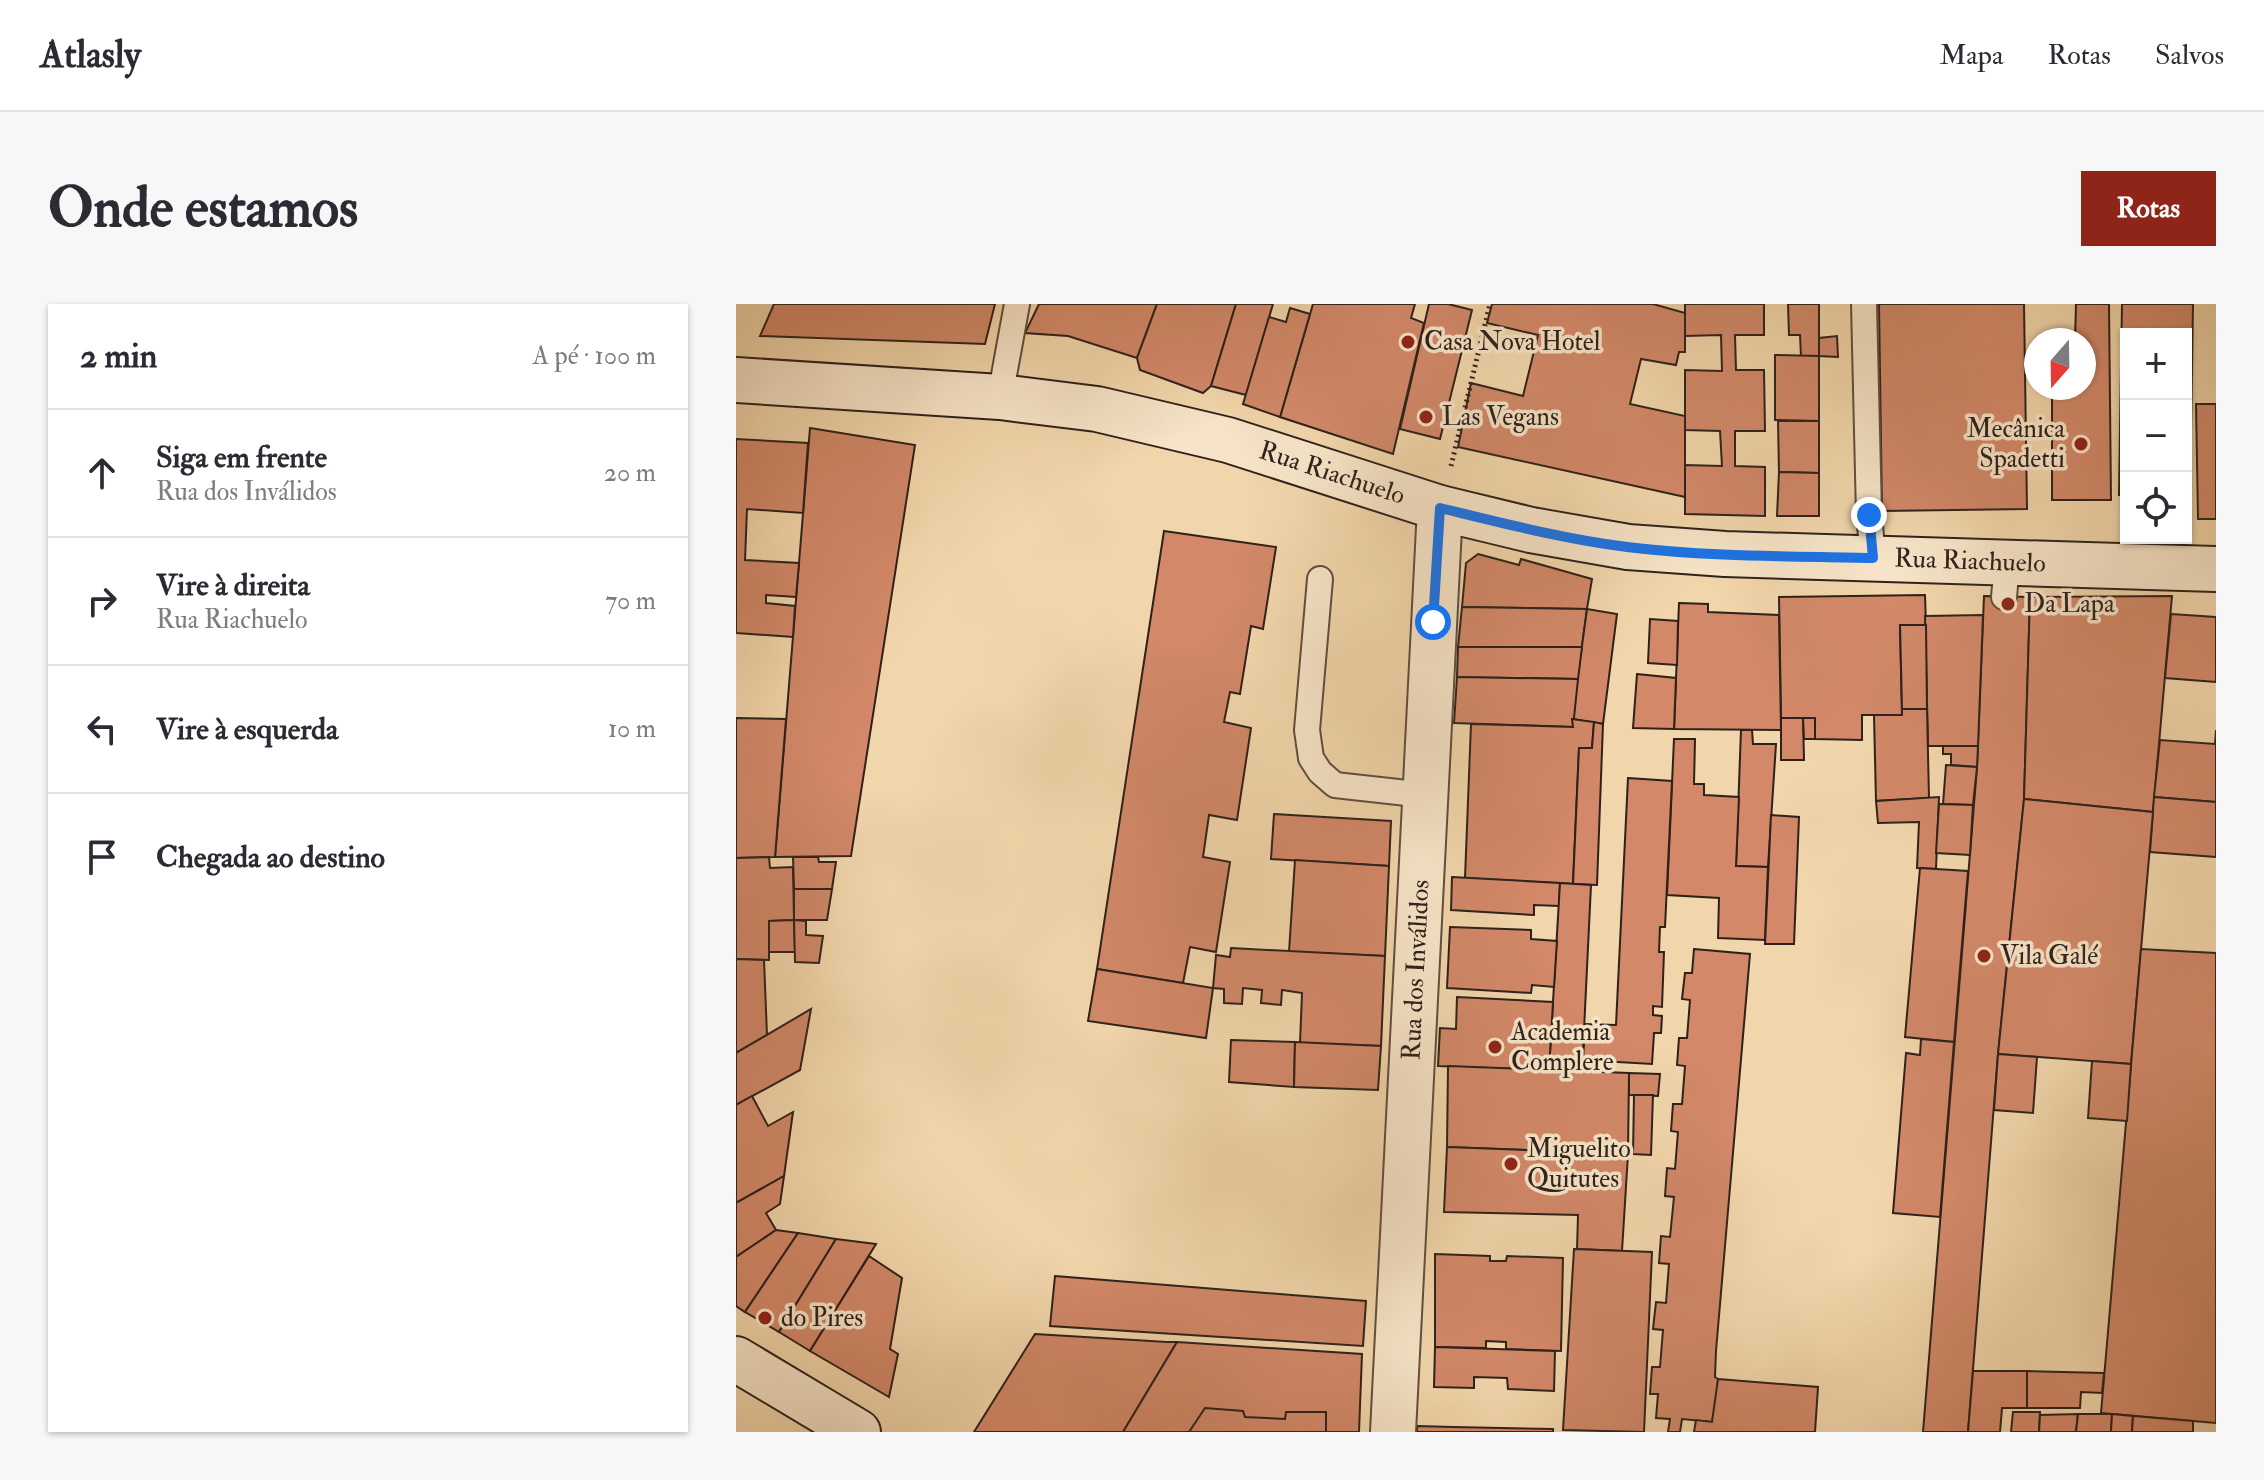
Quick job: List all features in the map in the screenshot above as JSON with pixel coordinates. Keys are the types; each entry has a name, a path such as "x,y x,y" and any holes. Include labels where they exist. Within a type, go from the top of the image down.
{"main road":[{"name":"Rua Riachuelo","path":"736,380 1000,397 1097,409 1228,440 1440,508 1531,530 1628,547 1725,554 1873,558 2006,580 2216,569"},
{"name":"Rua dos Inválidos","path":"1393,1432 1440,508"},
{"path":"736,1359 858,1432"}],"lane":[{"path":"1000,397 1017,304"},
{"path":"1864,304 1869,515 1873,558"},
{"path":"1320,579 1307,730 1311,758 1320,772 1335,785 1425,795"}],"path":[{"path":"1440,508 1490,304"}],"building":[{"path":"774,304 995,304 985,344 760,336"},
{"path":"1039,304 1157,304 1137,358 1068,336 1025,333"},
{"path":"1157,304 1236,304 1211,386 1203,393 1140,370 1137,358"},
{"path":"1236,304 1273,304 1246,395 1211,386"},
{"path":"1313,304 1415,304 1411,318 1424,323 1393,454 1280,417"},
{"path":"1429,304 1448,304 1472,310 1440,439 1400,429"},
{"path":"1492,304 1653,304 1685,313 1685,352 1679,352 1676,365 1641,359 1630,404 1685,416 1685,497 1458,447 1471,383 1523,396 1538,335 1487,323"},
{"path":"1685,304 1764,304 1764,335 1735,335 1736,370 1764,370 1765,431 1735,431 1735,466 1765,467 1765,516 1685,514 1685,465 1722,466 1720,431 1685,430 1685,370 1722,371 1721,335 1685,336"},
{"path":"1788,304 1819,304 1819,356 1801,356 1800,335 1789,335"},
{"path":"1879,304 2024,304 2027,509 1882,511"},
{"name":"Mecânica Spadetti","path":"2076,304 2109,304 2111,500 2052,500 2052,400 2096,400 2096,328 2075,328"},
{"path":"2122,304 2193,304 2192,368 2192,328 2122,328"},
{"path":"1290,308 1310,314 1280,417 1243,404 1269,317 1286,322"},
{"path":"1837,336 1838,357 1819,356 1819,338"},
{"path":"1775,355 1819,356 1819,421 1775,420"},
{"path":"2196,404 2216,404 2216,519 2198,519"},
{"path":"1778,421 1819,421 1819,473 1779,472"},
{"path":"810,428 915,445 851,856 775,857"},
{"path":"736,439 808,443 803,513 747,509 745,560 799,563 796,597 766,595 766,603 795,606 793,637 736,633"},
{"path":"1779,472 1819,473 1819,516 1777,516"},
{"path":"1164,531 1276,547 1263,629 1251,626 1240,694 1230,692 1224,722 1251,728 1237,820 1209,815 1203,857 1230,862 1216,952 1190,947 1183,983 1097,969"},
{"path":"1478,554 1519,565 1521,559 1592,579 1587,609 1462,607 1466,563"},
{"path":"1925,595 1926,625 1900,625 1902,715 1862,715 1862,740 1815,739 1815,718 1781,718 1779,597"},
{"name":"Vila Galé","path":"1984,596 2030,597 2024,799 1998,1054 1968,1432 1923,1432 1977,767"},
{"path":"2172,596 2153,812 2024,799 2030,597"},
{"path":"1679,603 1708,604 1708,612 1779,615 1781,730 1674,729"},
{"path":"1462,607 1587,609 1582,647 1458,647"},
{"path":"1587,609 1617,614 1603,724 1572,719"},
{"path":"2171,614 2216,617 2216,682 2165,678"},
{"path":"1983,615 1978,746 1928,746 1925,616"},
{"path":"1650,619 1678,621 1677,665 1648,663"},
{"path":"1900,625 1926,625 1927,709 1902,709"},
{"path":"1458,647 1582,647 1578,679 1457,677"},
{"path":"1637,674 1676,678 1674,729 1633,728"},
{"path":"1457,677 1578,679 1573,727 1454,723"},
{"path":"1902,709 1927,709 1929,798 1876,801 1874,715 1902,715"},
{"path":"736,718 786,719 775,857 736,858"},
{"path":"1781,718 1803,718 1804,760 1781,760"},
{"path":"1803,718 1815,718 1815,739 1804,739"},
{"path":"1572,719 1594,722 1592,748 1579,748 1573,884 1465,878 1471,724 1573,727"},
{"path":"1594,722 1603,724 1597,885 1573,884 1579,748 1592,748"},
{"path":"1741,730 1752,730 1753,744 1776,744 1768,867 1736,866"},
{"path":"2216,730 2216,802 2154,797 2160,740 2215,744"},
{"path":"1674,739 1695,739 1694,784 1704,784 1704,795 1739,797 1736,866 1768,867 1765,940 1718,938 1719,898 1667,895"},
{"path":"1943,746 1978,746 1977,767 1951,765 1951,754 1943,754"},
{"path":"1946,765 1977,767 1973,805 1943,804"},
{"path":"1628,778 1672,781 1665,927 1660,927 1659,952 1664,952 1662,1007 1653,1006 1653,1015 1662,1016 1661,1033 1654,1033 1652,1064 1583,1060 1585,1024 1616,1025"},
{"path":"1939,797 1936,869 1917,868 1919,822 1878,823 1876,801"},
{"path":"2154,797 2216,802 2216,857 2150,852"},
{"path":"2024,799 2153,812 2131,1064 1998,1054"},
{"path":"1939,804 1973,805 1970,855 1936,853"},
{"path":"1274,814 1391,821 1389,866 1271,859"},
{"path":"1771,815 1799,817 1794,944 1765,944"},
{"path":"769,857 770,868 793,867 794,920 769,921 769,960 736,959 736,858"},
{"path":"793,857 818,857 819,862 836,862 832,889 794,889"},
{"path":"1295,860 1389,866 1385,956 1289,952"},
{"path":"1920,868 1968,871 1954,1042 1905,1037"},
{"path":"1452,877 1560,883 1559,906 1534,905 1534,915 1451,910"},
{"path":"1560,883 1591,885 1582,1072 1549,1070"},
{"path":"794,889 832,889 827,920 794,920"},
{"path":"794,920 795,952 769,952 769,921"},
{"path":"794,920 806,921 806,935 823,936 819,963 795,962"},
{"path":"1450,927 1531,930 1531,939 1557,941 1554,987 1532,985 1531,993 1447,988"},
{"path":"1231,948 1385,956 1381,1046 1300,1043 1302,993 1282,990 1281,1005 1261,1003 1262,990 1243,988 1242,1004 1224,1003 1224,989 1213,988 1216,955 1230,957"},
{"path":"1694,949 1750,954 1716,1351 1717,1398 1712,1422 1682,1419 1680,1432 1668,1432 1670,1419 1656,1418 1658,1394 1650,1394 1652,1367 1660,1367 1663,1330 1653,1329 1656,1302 1666,1303 1669,1264 1659,1263 1661,1236 1670,1237 1674,1197 1665,1196 1667,1168 1675,1169 1678,1132 1671,1131 1673,1104 1682,1104 1685,1066 1677,1065 1679,1038 1687,1038 1690,1000 1682,999 1685,973 1692,973"},
{"path":"2141,949 2216,953 2216,1423 2101,1413"},
{"path":"736,959 764,960 767,1035 736,1053"},
{"path":"1097,969 1213,988 1206,1038 1088,1021"},
{"name":"Academia Complere","path":"1457,997 1553,1002 1549,1070 1438,1066 1440,1028 1456,1029"},
{"path":"811,1009 800,1070 736,1105 736,1053"},
{"path":"1921,1039 1954,1042 1940,1217 1893,1213 1906,1053 1920,1055"},
{"path":"1231,1040 1295,1042 1294,1087 1229,1082"},
{"path":"1295,1042 1381,1046 1378,1090 1294,1087"},
{"path":"1998,1054 2037,1057 2033,1113 1994,1110"},
{"path":"2092,1061 2131,1064 2127,1121 2088,1118"},
{"path":"1448,1066 1629,1073 1628,1154 1447,1147"},
{"path":"1629,1073 1660,1074 1658,1096 1629,1095"},
{"path":"1634,1095 1653,1095 1651,1155 1633,1154"},
{"path":"752,1096 768,1126 793,1112 784,1176 736,1203 736,1105"},
{"path":"1447,1147 1628,1154 1622,1251 1577,1249 1578,1215 1444,1212"},
{"path":"784,1176 780,1204 766,1213 776,1230 736,1257 736,1203"},
{"path":"776,1230 798,1233 745,1312 736,1306 736,1257"},
{"path":"798,1233 836,1239 779,1332 745,1312"},
{"path":"836,1239 876,1244 810,1351 779,1332"},
{"path":"1574,1249 1652,1252 1644,1432 1563,1430"},
{"path":"1435,1254 1490,1256 1490,1261 1506,1261 1507,1256 1563,1258 1561,1351 1506,1349 1506,1342 1486,1341 1486,1348 1435,1347"},
{"path":"869,1256 902,1278 890,1349 898,1354 889,1397 810,1351"},
{"path":"1055,1276 1366,1301 1363,1346 1050,1326"},
{"path":"1035,1334 1177,1342 1123,1432 974,1432"},
{"path":"1177,1342 1362,1354 1359,1432 1123,1432"},
{"path":"1435,1347 1555,1351 1554,1391 1508,1389 1507,1378 1474,1377 1474,1388 1434,1387"},
{"path":"1973,1371 2027,1371 2027,1408 2002,1408 2000,1432 1968,1432"},
{"path":"2027,1371 2104,1373 2102,1393 2081,1392 2080,1408 2027,1408"},
{"path":"1718,1379 1818,1387 1815,1432 1694,1432 1696,1420 1712,1422"},
{"path":"1205,1408 1243,1411 1245,1417 1285,1419 1286,1412 1326,1412 1326,1432 1189,1432"},
{"path":"2013,1412 2040,1412 2039,1432 2011,1432"},
{"path":"2078,1414 2076,1432 2039,1432 2040,1415"},
{"path":"2078,1414 2112,1414 2111,1432 2076,1432"},
{"path":"2112,1414 2133,1416 2132,1432 2111,1432"},
{"path":"2133,1416 2193,1421 2193,1432 2132,1432"},
{"path":"1417,1426 1553,1429 1553,1432 1417,1432"}],"place":[{"name":"Casa Nova Hotel","path":"1408,342"},
{"name":"Las Vegans","path":"1426,417"},
{"name":"Mecânica Spadetti","path":"2081,444"},
{"name":"Da Lapa","path":"2008,604"},
{"name":"Vila Galé","path":"1984,956"},
{"name":"Academia Complere","path":"1495,1047"},
{"name":"Miguelito Quitutes","path":"1511,1164"},
{"name":"do Pires","path":"765,1318"}],"route":[{"path":"1433,622 1440,508 1531,530 1628,547 1725,554 1873,558 1869,515"}]}
